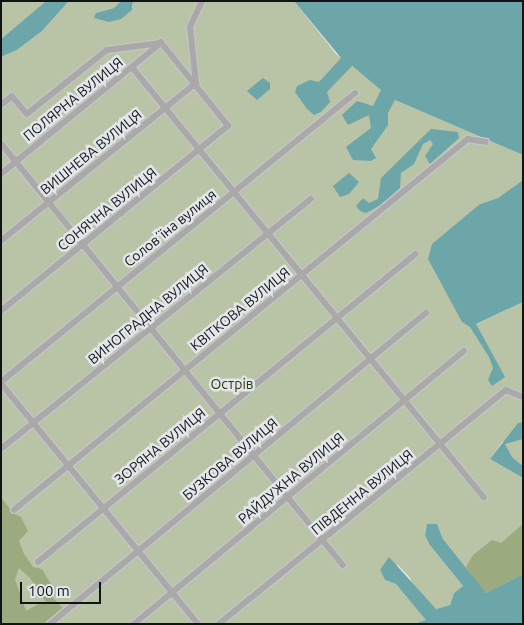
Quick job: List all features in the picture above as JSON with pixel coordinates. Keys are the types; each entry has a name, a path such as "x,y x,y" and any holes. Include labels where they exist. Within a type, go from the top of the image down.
{"street":[{"path":"196,83 190,27 202,1"},
{"path":"1,105 12,96 27,114 107,50 161,43 196,83"},
{"name":"ПОЛЯРНА ВУЛИЦЯ","path":"1,174 161,43"},
{"path":"132,67 484,497"},
{"name":"ВИШНЕВА ВУЛИЦЯ","path":"1,241 196,83"},
{"name":"СОНЯЧНА ВУЛИЦЯ","path":"1,311 201,150 228,126 196,83"},
{"name":"Соловʼїна вулиця","path":"1,382 355,93"},
{"name":"КВІТКОВА ВУЛИЦЯ","path":"14,510 468,139 486,142"},
{"path":"1,143 342,565"},
{"name":"ВИНОГРАДНА ВУЛИЦЯ","path":"1,449 311,199"},
{"name":"ЗОРЯНА ВУЛИЦЯ","path":"38,562 415,254"},
{"name":"БУЗКОВА ВУЛИЦЯ","path":"50,624 426,313"},
{"name":"РАЙДУЖНА ВУЛИЦЯ","path":"134,624 464,351"},
{"path":"1,382 198,624"},
{"name":"ПІВДЕННА ВУЛИЦЯ","path":"219,624 506,390 523,397"}],"green space":[{"path":"1,1 46,1 1,39"},
{"name":"Острів","path":"69,1 121,1 114,8 96,13 133,8 133,1 294,1 336,54 395,100 523,155 523,180 498,198 480,204 470,327 523,302 523,466 512,457 503,441 490,459 523,478 523,574 478,584 443,539 437,524 427,524 425,535 429,544 463,586 454,593 450,605 436,609 415,589 410,578 398,565 380,570 385,580 396,584 427,620 414,624 1,624 1,57 17,50 42,31"},
{"path":"1,497 13,513 21,517 28,531 19,541 24,554 33,567 42,569 51,584 50,595 63,608 44,624 1,624","holes":["19,568 30,578 47,604 38,604 26,611 15,579"]},
{"path":"523,524 523,574 487,593 482,591 466,567 473,555 492,540 501,543"}],"water":[{"path":"46,1 69,1 42,31 17,50 1,57 1,39"},
{"path":"121,1 133,1 132,10 121,19 109,22 94,18 96,13 114,8"},
{"path":"294,1 523,1 523,155 395,100 388,113 388,125 371,149 376,158 371,161 353,160 346,147 371,128 369,115 348,125 342,115 357,101 373,106 381,90 352,66 327,92 330,102 321,112 314,115 307,109 295,92 297,86 310,80 319,82 341,58"},
{"path":"263,78 270,83 270,89 257,100 247,91"},
{"path":"431,129 458,132 459,138 430,164 425,156 433,144 430,140 423,144 414,164 401,173 400,188 381,205 366,213 360,211 356,206 363,198 369,203 378,199 381,178"},
{"path":"349,173 359,182 349,194 340,197 333,186"},
{"path":"523,180 523,302 476,324 505,377 492,386 488,380 493,368 489,357 470,327 462,322 428,259 432,244 480,204 498,198"},
{"path":"523,422 523,439 505,444 512,457 523,466 523,478 490,459 518,423"},
{"path":"427,524 437,524 443,539 486,593 523,574 523,624 414,624 426,620 396,584 385,580 380,570 389,557 436,609 450,605 454,593 463,586 429,544 425,535"}]}
